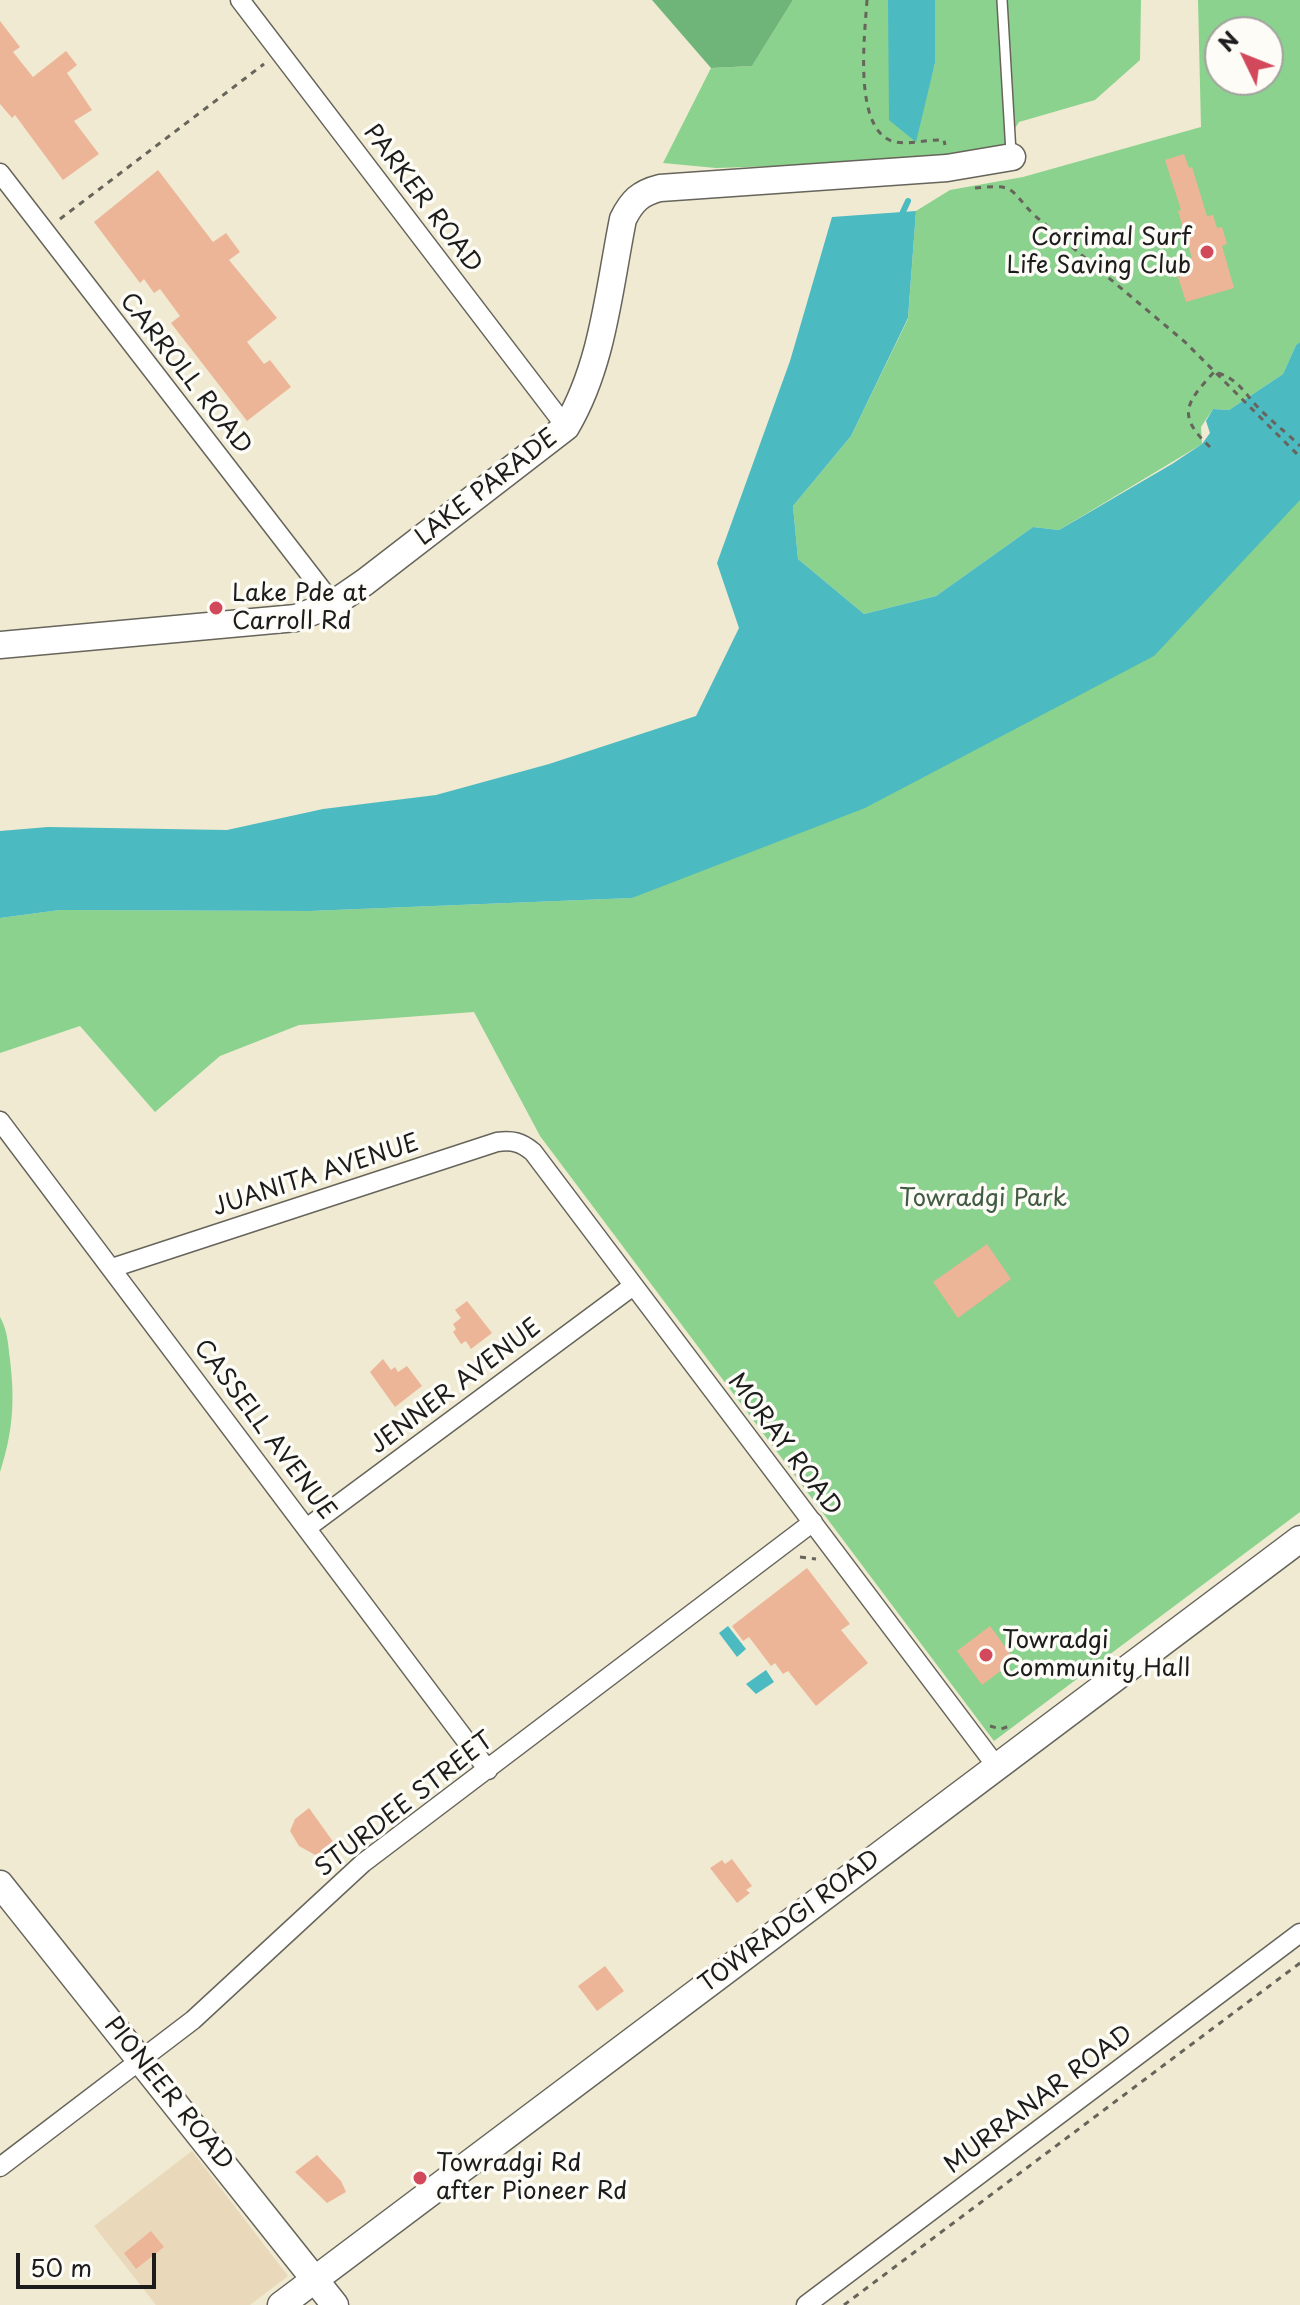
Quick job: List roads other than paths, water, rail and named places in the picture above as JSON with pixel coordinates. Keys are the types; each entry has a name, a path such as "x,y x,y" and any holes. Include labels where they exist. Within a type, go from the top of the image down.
{"main road":[{"name":"LAKE PARADE","path":"0,645 277,620 310,614 333,604 566,427 581,403 591,377 623,219 630,204 645,192 660,188 947,168 1012,157"},
{"name":"TOWRADGI ROAD","path":"281,2305 1300,1539"},
{"name":"PIONEER ROAD","path":"0,1884 335,2305"}],"street":[{"name":"PARKER ROAD","path":"240,0 566,427"},
{"name":"CARROLL ROAD","path":"0,173 333,604"},
{"name":"CASSELL AVENUE","path":"0,1121 488,1770"},
{"name":"JUANITA AVENUE","path":"112,1268 497,1142 511,1140 523,1143 533,1152"},
{"name":"MORAY ROAD","path":"533,1152 997,1767"},
{"name":"JENNER AVENUE","path":"308,1527 633,1286"},
{"name":"STURDEE STREET","path":"0,2167 142,2061 238,1979 363,1863 813,1522"},
{"name":"MURRANAR ROAD","path":"806,2305 1300,1933"}],"lane":[{"path":"1002,0 1012,157"}],"water":[{"path":"888,0 935,0 935,63 916,142 889,120"},
{"path":"916,211 908,318 851,436 793,506 798,559 864,614 936,596 1033,527 1059,530 1172,464 1202,444 1210,433 1206,421 1213,409 1229,410 1283,374 1300,342 1300,500 1154,656 865,808 632,898 310,911 60,910 0,918 0,831 48,827 227,830 323,809 436,795 549,764 696,716 739,628 717,563 790,361 832,217"},
{"path":"728,1626 746,1649 737,1657 719,1633"},
{"path":"766,1670 774,1682 756,1694 746,1684"}],"waterway":[{"path":"901,216 908,201"}],"place":[{"name":"Corrimal Surf Life Saving Club","path":"1207,252"},
{"name":"Lake Pde at Carroll Rd","path":"216,608"},
{"name":"Towradgi Community Hall","path":"986,1655"},
{"name":"Towradgi Rd after Pioneer Rd","path":"420,2178"}],"park label":[{"name":"Towradgi Park","path":"983,1199"}]}
